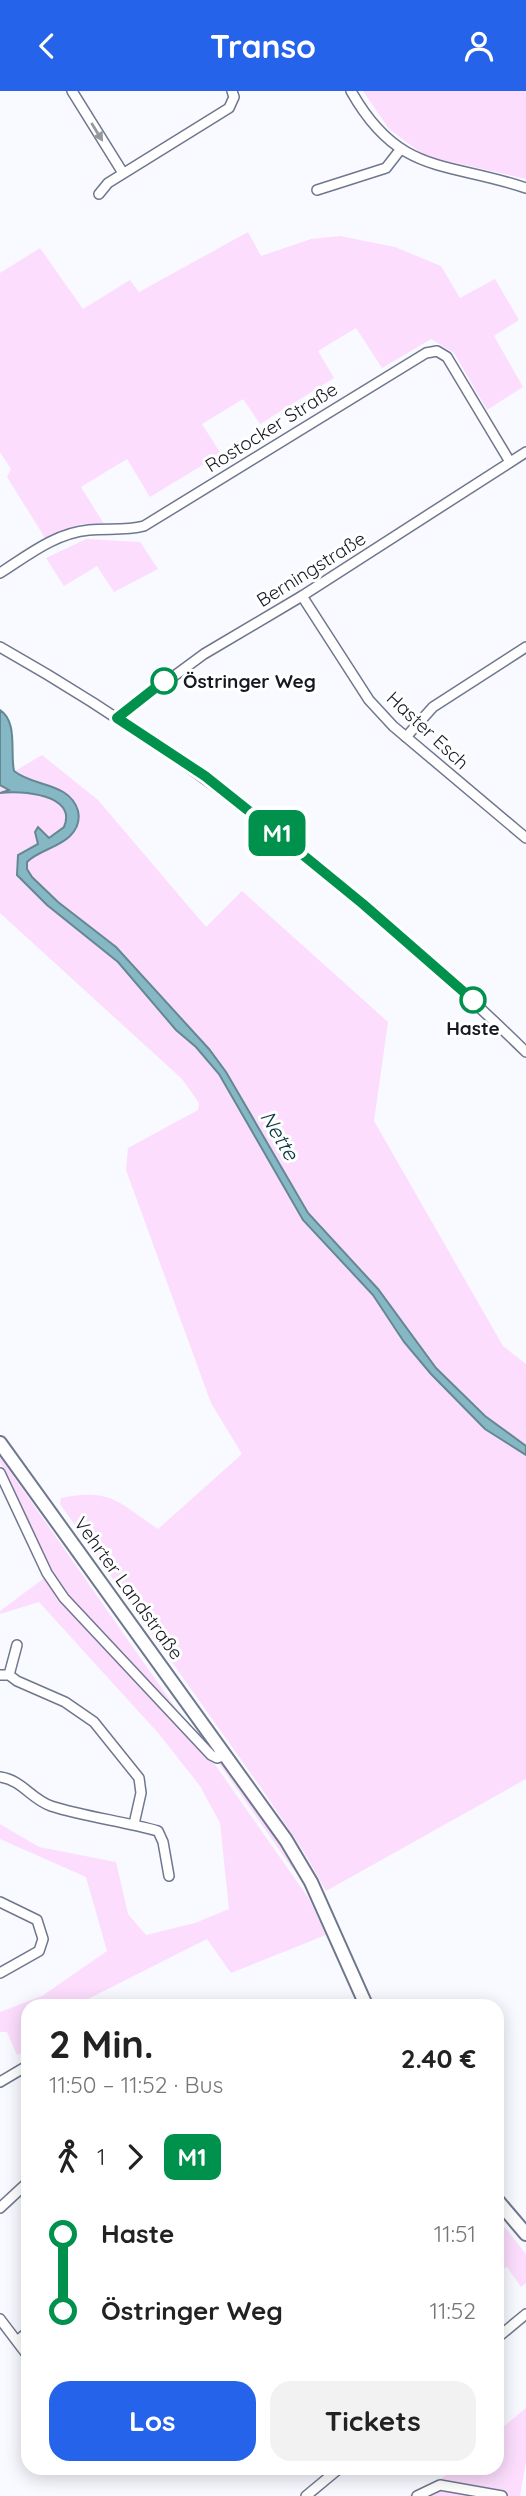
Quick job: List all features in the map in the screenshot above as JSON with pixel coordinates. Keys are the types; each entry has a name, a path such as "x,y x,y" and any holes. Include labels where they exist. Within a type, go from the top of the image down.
{"main road":[{"name":"Vehrter Landstraße","path":"0,1443 286,1840 311,1882 363,1999"},
{"path":"504,2208 526,2234"}],"street":[{"path":"72,91 123,173"},
{"path":"99,194 108,183 123,173 229,108 234,97 232,91"},
{"path":"351,91 376,128 400,150 444,169 526,188"},
{"path":"317,190 386,168 400,150"},
{"name":"Rostocker Straße","path":"0,573 46,544 72,533 144,526 426,353 437,351 447,357 510,462"},
{"name":"Berningstraße","path":"117,718 204,654 302,596 526,452"},
{"name":"Haster Esch","path":"302,596 369,700 406,737 526,838"},
{"path":"0,647 117,718 205,776 284,839 464,992 526,1052"},
{"path":"406,737 433,707 526,647"},
{"name":"Vehrter Landstraße","path":"0,1473 47,1573 95,1633 211,1755 217,1758 226,1755"},
{"path":"17,1645 5,1675 65,1702 93,1722 139,1778 141,1793 134,1824"},
{"path":"0,1777 21,1784 33,1798 51,1806 158,1831 163,1842 169,1876"},
{"path":"0,1902 37,1920 43,1939 39,1951 0,1973"},
{"path":"0,2082 21,2070"},
{"path":"0,2208 21,2188"},
{"path":"504,2332 526,2314"},
{"path":"0,2319 21,2346"},
{"path":"17,2341 21,2338"},
{"path":"306,2496 331,2475"},
{"path":"417,2496 440,2485 502,2496"}],"shaded area":[{"path":"363,91 526,91 526,179 425,156 389,129"},
{"path":"248,232 261,256 311,239 340,236 395,247 441,266 460,298 495,279 519,320 494,336 523,387 487,410 454,353 431,339 382,368 356,328 318,351 334,378 260,424 243,399 202,424 221,454 150,497 127,459 81,487 104,524 81,524 45,538 7,477 11,469 0,452 0,273 40,248 83,309 130,280 139,292"},
{"path":"86,539 140,542 158,569 114,592 97,566 64,586 46,558"},
{"path":"42,755 98,800 206,927 242,891 388,1022 374,1121 503,1346 526,1364 526,1779 326,1891 266,1795 60,1504 61,1498 78,1495 103,1496 123,1505 158,1529 242,1454 211,1403 126,1170 128,1148 198,1110 199,1103 182,1079 0,913 0,780"},
{"path":"0,1457 309,1899 326,1935 231,1973 207,1939 88,1999 34,1999 107,1951 86,1877 0,1839 0,1824 39,1847 116,1862 128,1914 146,1935 195,1923 229,1909 220,1823 200,1786 159,1734 39,1602 0,1614 0,1611 51,1573"},
{"path":"218,1762 226,1763 303,1878 292,1868"},
{"path":"21,2004 21,2053 17,2055 7,2032 0,2032 0,2012"},
{"path":"504,2226 526,2254 526,2283 521,2287 507,2267 504,2268"},
{"path":"526,2408 526,2461 520,2496 408,2496 446,2475 504,2475 504,2426"}],"water":[{"path":"0,710 6,715 11,729 14,771 67,795 78,811 79,818 70,836 27,862 27,869 32,877 58,902 116,947 209,1049 226,1072 308,1213 378,1289 436,1368 485,1416 526,1446 526,1455 485,1429 431,1374 404,1342 373,1295 303,1220 219,1074 196,1047 176,1030 118,962 47,905 17,875 18,855 38,844 35,832 38,827 49,838 64,827 66,816 63,807 45,797 20,792 0,793 9,790 0,785"}],"bus line":[{"name":"M1","path":"164,681 117,718 205,776 363,904 473,1000"}],"place":[{"name":"Östringer Weg","path":"164,681"},
{"name":"Haste","path":"473,1000"}],"water label":[{"name":"Nette","path":"280,1135"}]}
